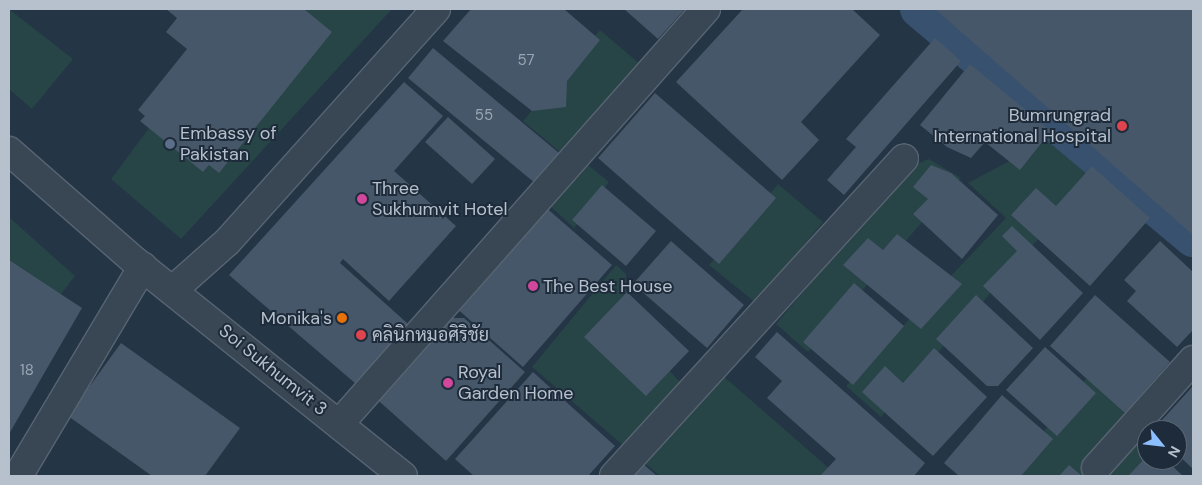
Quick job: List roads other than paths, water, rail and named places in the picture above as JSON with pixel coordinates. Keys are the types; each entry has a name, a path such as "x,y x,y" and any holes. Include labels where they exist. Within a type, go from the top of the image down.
{"street":[{"path":"174,289 227,242 436,9"},
{"path":"339,424 706,9"},
{"name":"Soi Sukhumvit 3","path":"9,151 143,266 174,289 403,476"},
{"path":"614,476 904,158"},
{"path":"18,476 143,266"},
{"path":"1096,468 1193,360"}],"waterway":[{"path":"919,9 1193,238"}],"place":[{"name":"Bumrungrad International Hospital","path":"1122,126"},
{"name":"Embassy of Pakistan","path":"170,144"},
{"name":"Three Sukhumvit Hotel","path":"362,199"},
{"name":"The Best House","path":"533,286"},
{"name":"Monika's","path":"342,318"},
{"name":"คลินิกหมอศิริชัย","path":"361,335"},
{"name":"Royal Garden Home","path":"448,383"}]}
